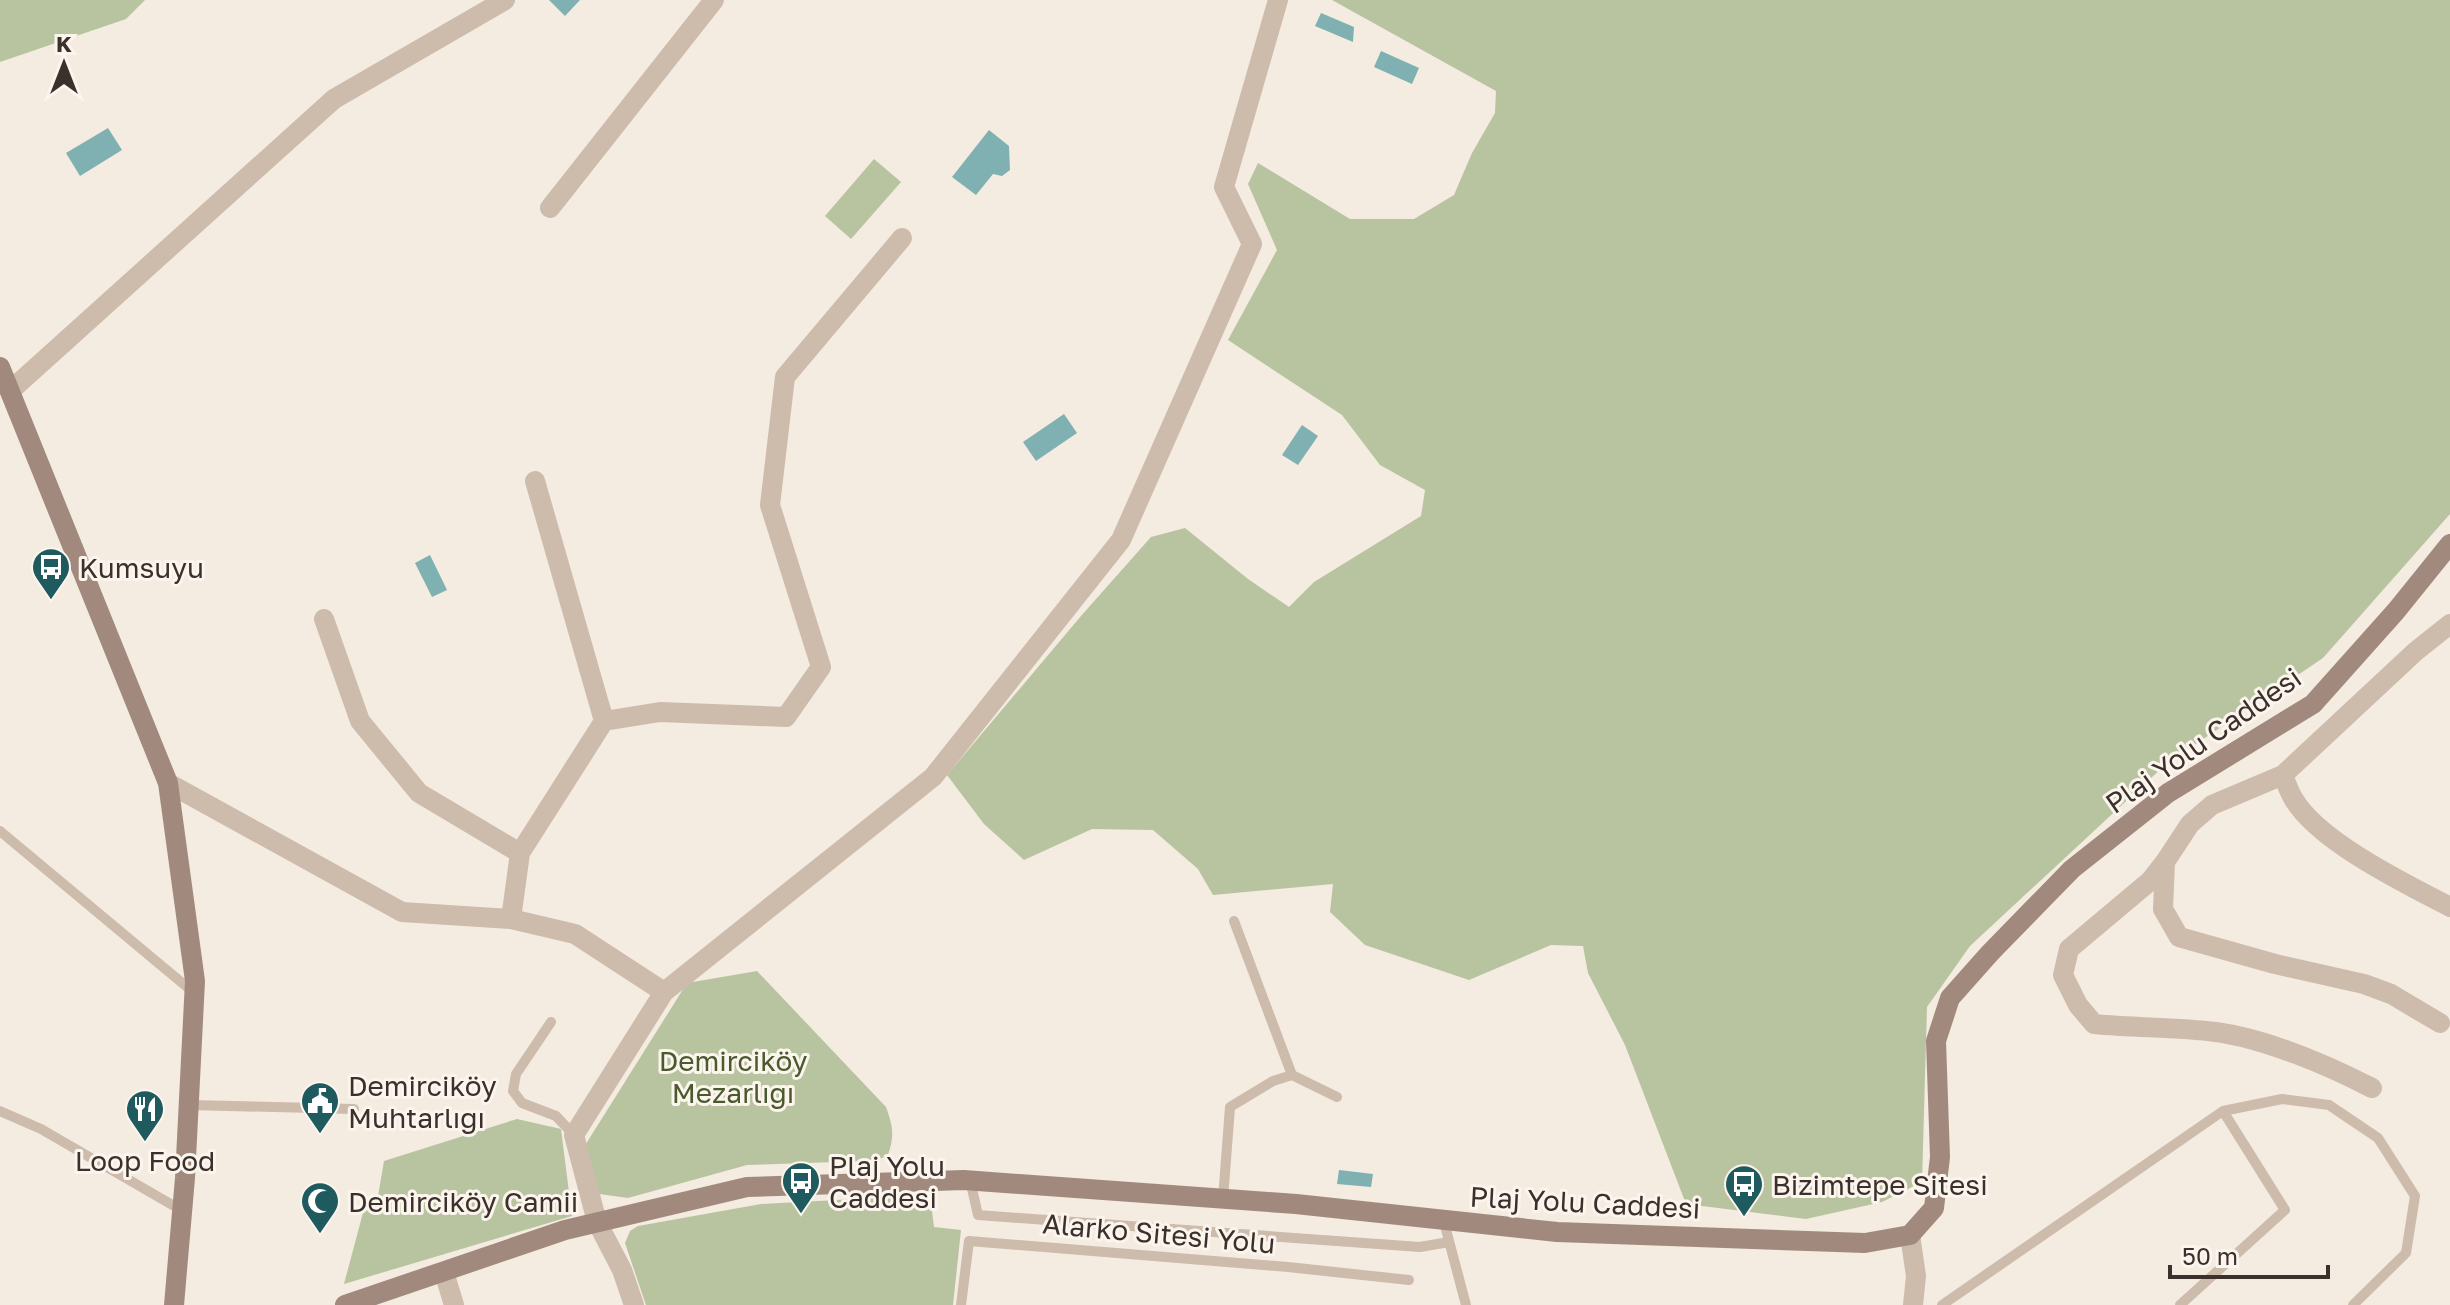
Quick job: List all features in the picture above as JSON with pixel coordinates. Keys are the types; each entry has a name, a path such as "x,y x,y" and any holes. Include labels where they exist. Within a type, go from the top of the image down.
{"street":[{"path":"10,391 334,99 505,0"},
{"path":"550,208 714,0"},
{"path":"634,1305 622,1270 597,1222 574,1135 664,992 933,777 1121,540 1252,244 1224,187 1278,0"},
{"path":"511,919 520,853 604,721 660,712 786,717 821,667 770,505 785,377 902,238"},
{"path":"0,367 168,783 195,981 183,1211 174,1305"},
{"path":"535,481 604,721"},
{"name":"Plaj Yolu Caddesi","path":"345,1305 565,1230 747,1187 970,1180 1296,1204 1557,1232 1865,1243 1910,1235 1934,1208 1940,1157 1936,1041 1950,998 2072,869 2168,793 2313,704 2396,611 2450,544"},
{"path":"324,619 360,721 419,793 520,853"},
{"path":"2372,1088 2284,1050 2218,1032 2094,1024 2078,1005 2063,975 2069,949 2150,881 2190,824 2212,805 2283,775 2416,651 2450,624"},
{"path":"2283,775 2294,800 2318,826 2370,865 2450,907"},
{"path":"168,783 402,912 511,919 575,934 664,992"},
{"path":"2165,862 2163,909 2179,937 2275,964 2364,984 2391,994 2440,1023"},
{"path":"1910,1235 1916,1276 1913,1305"},
{"path":"444,1272 454,1305"}],"lane":[{"path":"0,831 195,993"},
{"path":"1234,921 1292,1075 1337,1097"},
{"path":"551,1022 516,1074 513,1091 522,1103 556,1116 574,1135"},
{"path":"1223,1199 1230,1107 1273,1081 1292,1075"},
{"path":"1942,1305 2223,1111 2282,1099 2329,1105 2378,1138 2415,1196 2406,1253 2353,1305"},
{"path":"189,1105 354,1109"},
{"path":"0,1111 41,1129 183,1211"},
{"path":"2180,1305 2285,1210 2223,1111"},
{"path":"970,1180 978,1215 1420,1247 1449,1242"},
{"path":"1444,1222 1466,1305"},
{"name":"Alarko Sitesi Yolu","path":"961,1305 969,1241 1409,1280"}],"green space":[{"path":"0,0 145,0 126,19 0,62"},
{"path":"1332,0 2450,0 2450,514 2323,658 2165,765 1970,946 1927,1007 1922,1182 1882,1202 1806,1219 1686,1204 1625,1045 1588,973 1583,946 1551,945 1469,980 1365,945 1330,912 1333,884 1213,895 1198,869 1153,830 1092,829 1024,860 984,824 947,775 1151,537 1185,528 1248,579 1289,607 1314,582 1421,516 1425,490 1380,465 1342,415 1228,340 1277,250 1248,184 1258,163 1350,219 1414,219 1454,195 1472,153 1495,113 1496,91"},
{"path":"874,159 901,182 851,239 825,216"},
{"name":"Demirciköy Mezarlığı","path":"757,971 886,1107 892,1132 887,1157 865,1161 747,1165 628,1198 599,1194 584,1147 687,983"},
{"path":"517,1119 561,1129 572,1216 344,1284 364,1209 376,1208 384,1161"},
{"path":"930,1195 934,1227 961,1230 953,1305 646,1305 625,1243 630,1231 638,1226 761,1204"}],"water":[{"path":"549,0 580,0 565,16"},
{"path":"1321,13 1354,27 1353,42 1315,26"},
{"path":"1381,51 1419,68 1412,84 1374,67"},
{"path":"108,128 122,150 80,176 66,153"},
{"path":"989,130 1009,146 1010,170 1002,176 993,174 976,195 952,177"},
{"path":"1064,414 1077,433 1036,461 1023,442"},
{"path":"1302,425 1318,436 1298,465 1282,455"},
{"path":"430,555 447,590 432,597 415,563"},
{"path":"1339,1170 1373,1174 1371,1187 1337,1184"}],"place":[{"name":"Kumsuyu","path":"51,601"},
{"name":"Demirciköy Muhtarlığı","path":"320,1135"},
{"name":"Loop Food","path":"145,1143"},
{"name":"Plaj Yolu Caddesi","path":"801,1215"},
{"name":"Bizimtepe Sitesi","path":"1744,1218"},
{"name":"Demirciköy Camii","path":"320,1235"}]}
